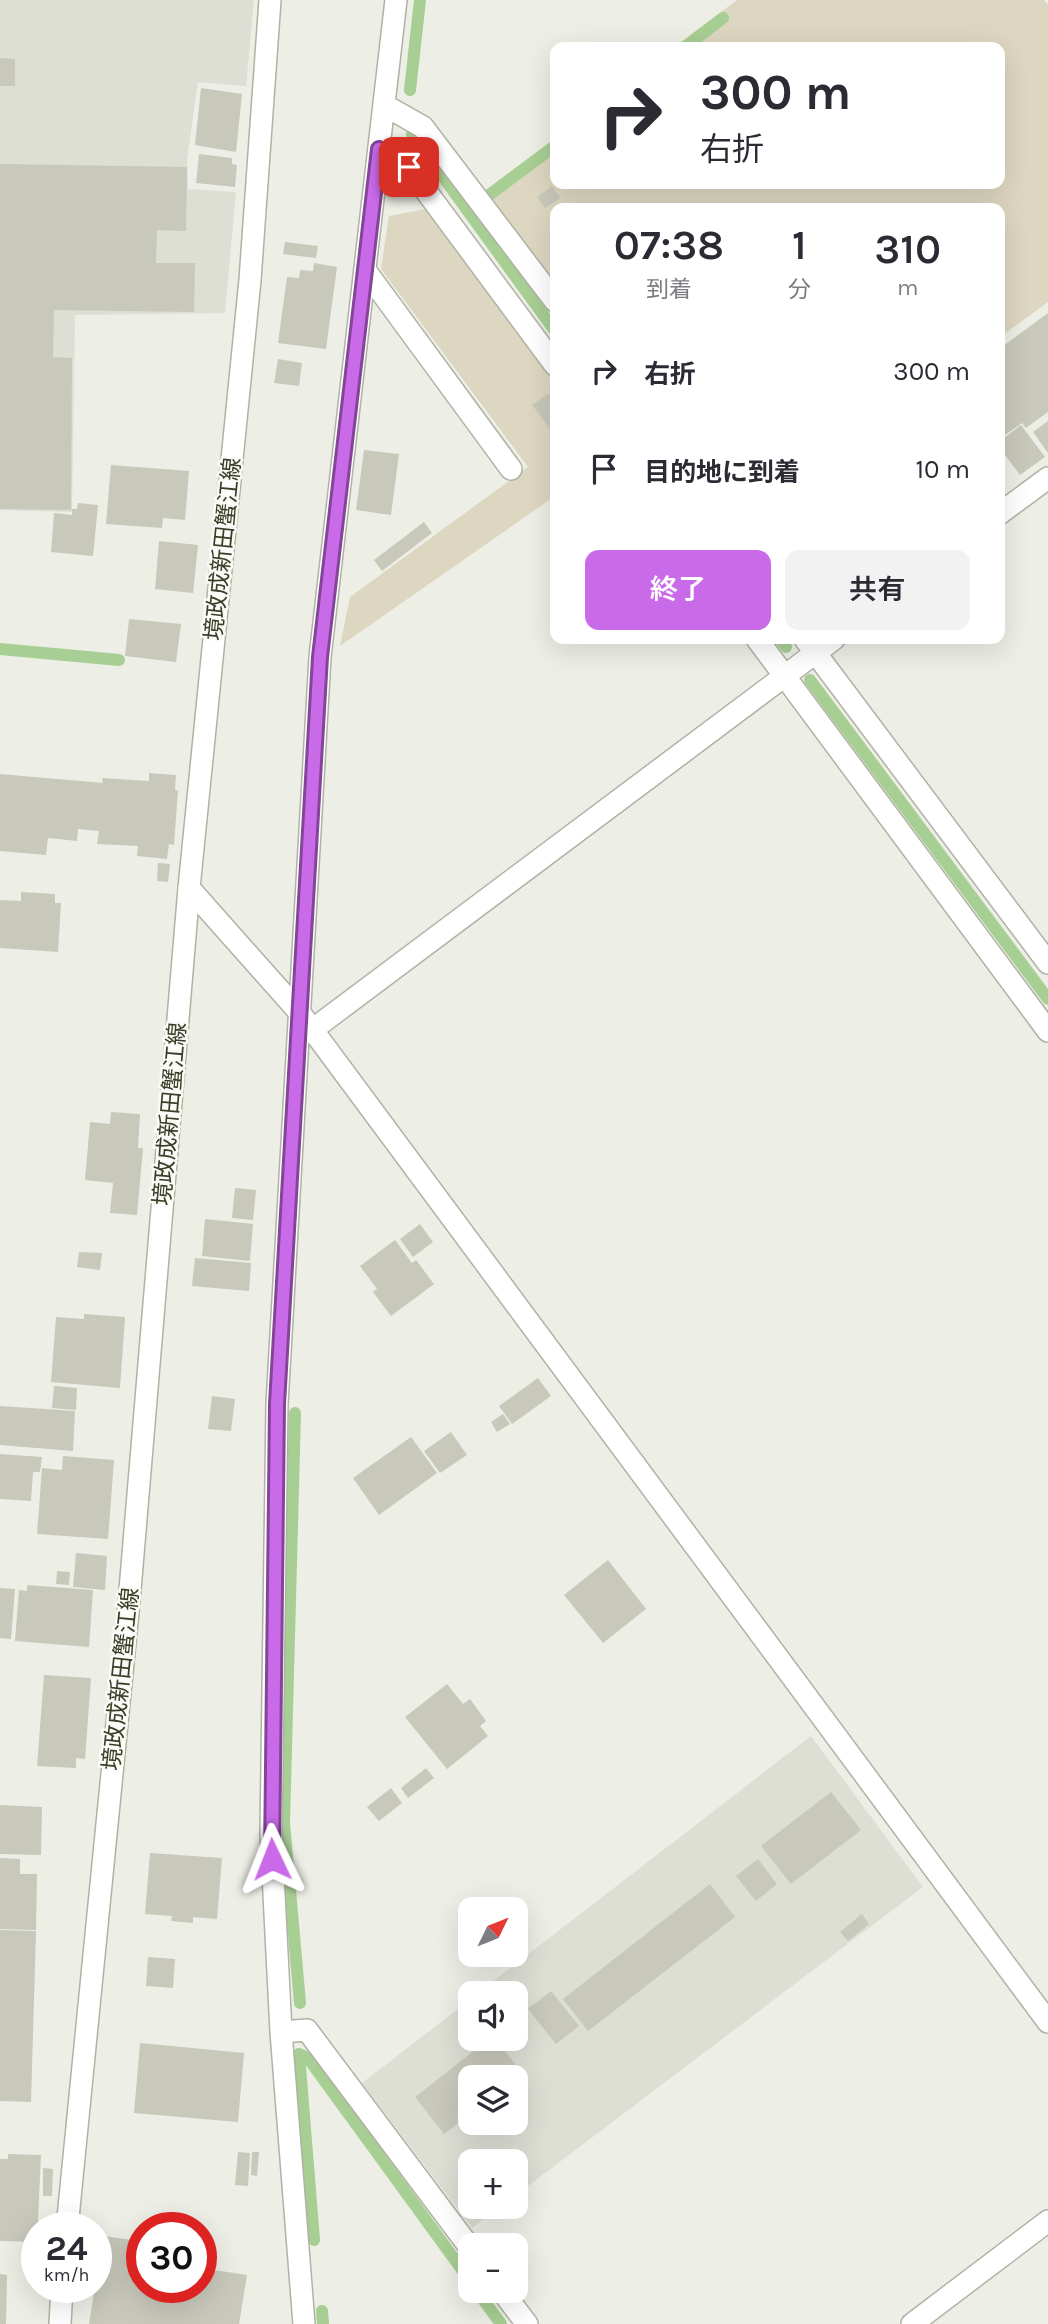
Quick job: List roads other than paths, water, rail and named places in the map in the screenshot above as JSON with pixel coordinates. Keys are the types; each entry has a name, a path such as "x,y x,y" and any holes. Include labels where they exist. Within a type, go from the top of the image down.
{"street":[{"name":"境政成新田蟹江線","path":"69,2212 129,1602 189,888 250,280 270,0"},
{"path":"304,2324 281,2032 271,1835 277,1432 306,1021 320,657 396,0"},
{"path":"384,105 423,127 550,294"},
{"path":"379,149 409,167 550,358"},
{"path":"365,270 511,468"},
{"path":"1005,510 1048,478"},
{"path":"761,644 1048,1031"},
{"path":"306,1021 784,676 810,646 1048,963"},
{"path":"189,888 306,1021 1048,2022"},
{"path":"281,2032 307,2030 459,2233"},
{"path":"912,2324 1048,2221"},
{"path":"60,2324 61,2303"},
{"path":"511,2303 527,2324"}],"waterway":[{"path":"410,90 420,0"},
{"path":"692,42 723,18"},
{"path":"412,134 550,324"},
{"path":"489,195 550,150"},
{"path":"0,649 119,660"},
{"path":"810,680 1048,999"},
{"path":"295,1413 284,1823 300,2003"},
{"path":"314,2240 299,2054 308,2058 458,2264"},
{"path":"486,2303 501,2324"},
{"path":"322,2311 323,2324"}]}
